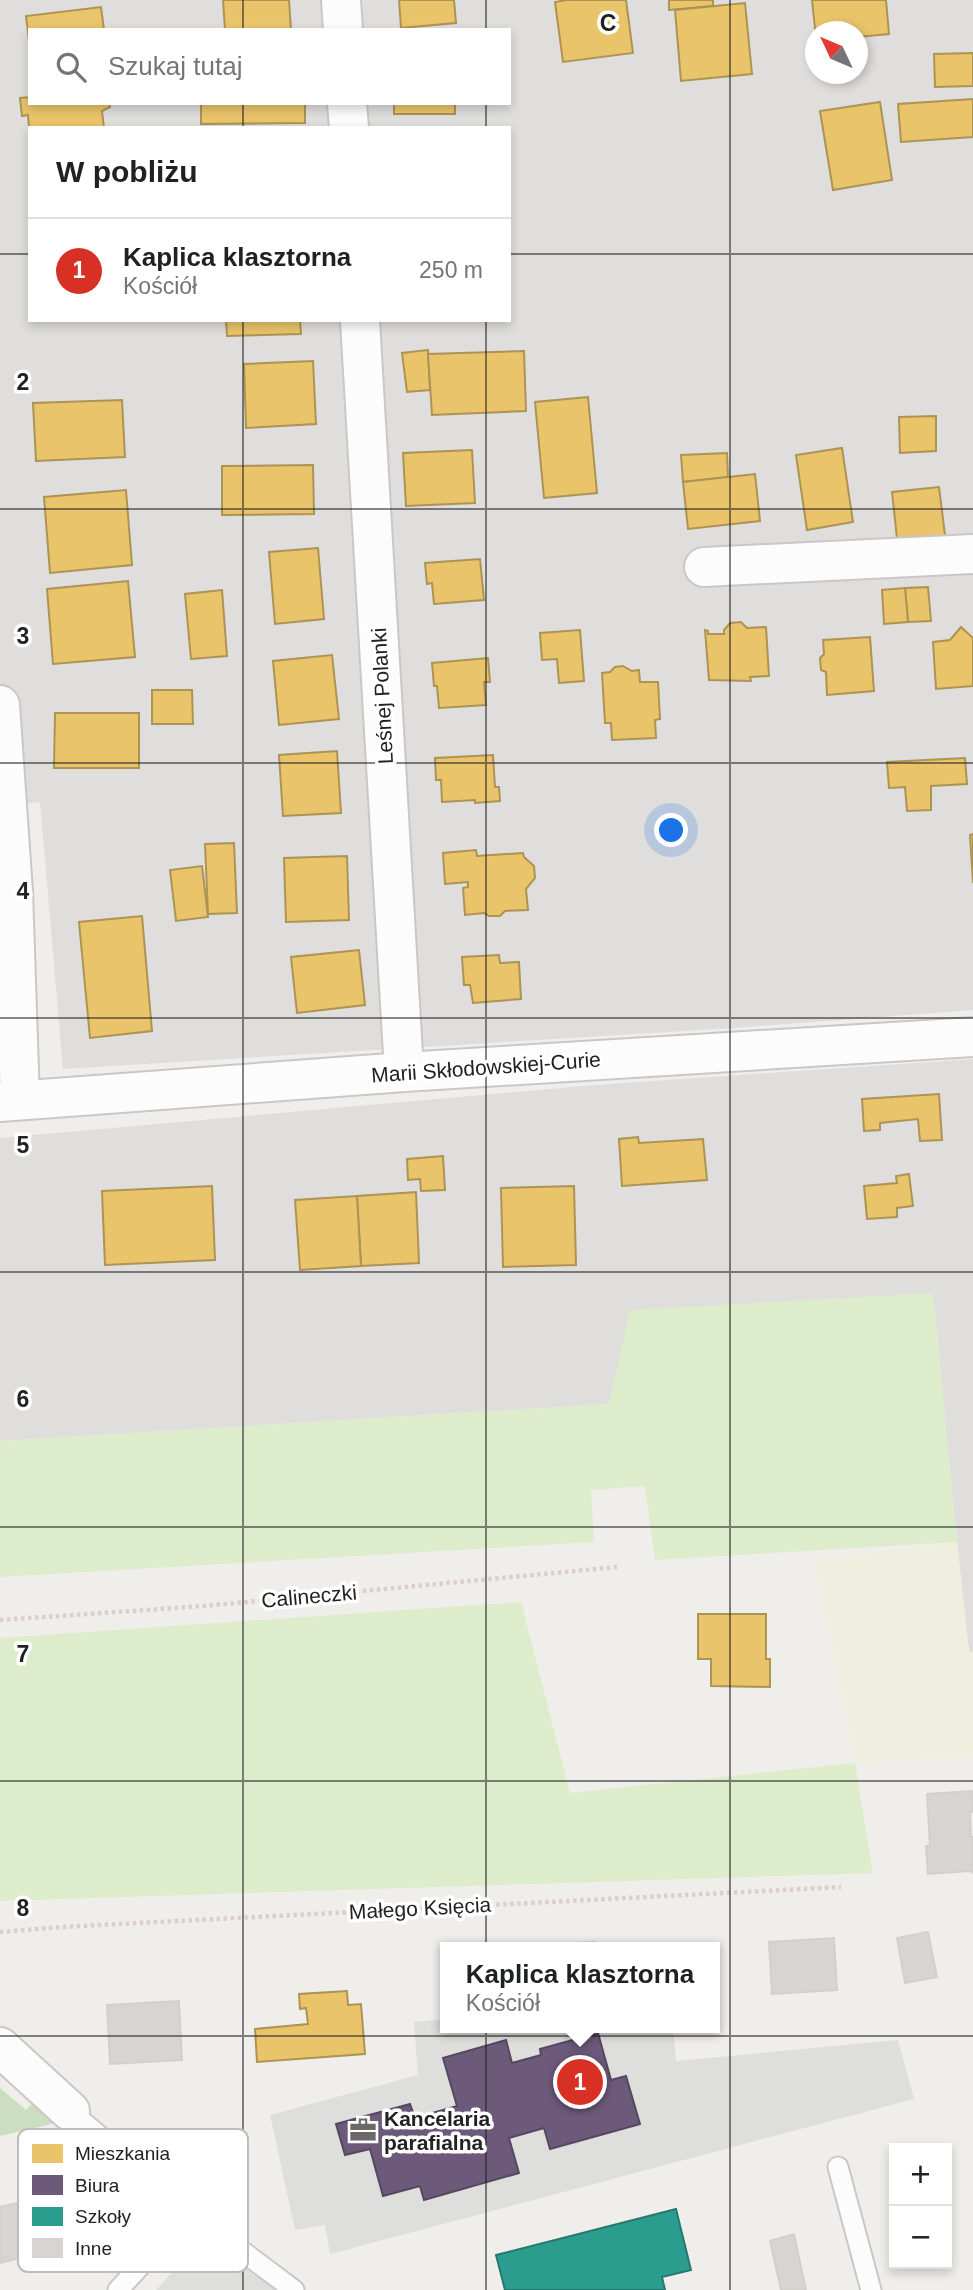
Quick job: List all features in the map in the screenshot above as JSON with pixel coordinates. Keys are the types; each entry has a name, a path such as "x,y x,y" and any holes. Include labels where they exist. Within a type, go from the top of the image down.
{"street":[{"path":"341,0 343,28"},
{"path":"347,105 349,126"},
{"name":"Leśnej Polanki","path":"360,322 404,1072"},
{"path":"704,567 973,554"},
{"path":"0,705 10,1101"},
{"name":"Marii Skłodowskiej-Curie","path":"10,1101 404,1072 973,1037"},
{"path":"0,2047 70,2110"}],"lane":[{"path":"70,2110 92,2129"},
{"path":"838,2167 871,2290"},
{"path":"248,2256 294,2290"},
{"path":"118,2290 135,2272"}],"path":[{"name":"Calineczki","path":"0,1620 204,1606 617,1567"},
{"name":"Małego Księcia","path":"0,1932 841,1887"}],"shaded area":[{"path":"0,0 973,0 973,1010 734,1028 63,1069 40,802 0,807"},
{"path":"973,1059 973,1652 969,1652 933,1293 609,1404 0,1441 0,1138 594,1085"},
{"path":"440,2019 440,2033 673,2033 676,2061 898,2040 914,2099 330,2254 325,2225 295,2230 270,2115 418,2075 414,2022"},
{"path":"248,2268 277,2290 156,2290 172,2272 248,2272"}],"green space":[{"path":"933,1293 957,1542 655,1560 645,1486 591,1490 594,1542 0,1577 0,1441 609,1404 630,1310"},
{"path":"957,1542 969,1651 973,1652 973,1757 855,1763 814,1560"},
{"path":"521,1602 570,1793 855,1763 873,1873 0,1901 0,1638"},
{"path":"0,2088 26,2110 36,2099 60,2122 18,2129 18,2132 0,2136"}],"building: Mieszkania":[{"path":"223,0 289,0 291,28 225,28"},
{"path":"399,0 454,0 456,23 401,28"},
{"path":"626,0 633,53 563,62 555,2"},
{"path":"669,0 713,0 713,6 669,10"},
{"path":"812,0 886,0 889,34 868,36 868,21 814,21"},
{"path":"745,3 752,74 681,81 675,10"},
{"path":"101,7 104,28 28,28 28,32 26,16"},
{"path":"973,53 973,86 935,87 934,54"},
{"path":"28,97 28,105 110,107 102,111 104,126 29,126 28,115 22,116 20,98"},
{"path":"973,99 973,137 901,142 898,104"},
{"path":"880,102 892,180 833,190 820,111"},
{"path":"201,105 305,105 305,123 201,124"},
{"path":"394,105 455,105 455,114 394,114"},
{"path":"226,322 300,322 301,334 227,336"},
{"path":"428,350 430,390 407,392 402,353"},
{"path":"524,351 526,411 432,415 428,354"},
{"path":"313,361 316,424 246,428 244,364"},
{"path":"588,397 597,493 544,498 535,402"},
{"path":"122,400 125,457 36,461 33,403"},
{"path":"936,416 936,451 900,453 899,417"},
{"path":"842,448 853,522 807,530 796,455"},
{"path":"472,450 475,503 406,506 403,453"},
{"path":"727,453 728,477 683,482 681,455"},
{"path":"313,465 314,514 222,515 222,466"},
{"path":"755,474 760,521 688,529 683,482"},
{"path":"939,487 946,543 898,548 892,492"},
{"path":"126,490 132,565 50,573 44,497"},
{"path":"318,548 324,619 275,624 269,552"},
{"path":"480,559 484,600 434,604 432,583 427,584 425,563"},
{"path":"128,581 135,657 53,664 47,589"},
{"path":"928,587 931,621 908,622 905,588"},
{"path":"905,588 908,622 884,624 882,590"},
{"path":"222,590 227,656 191,659 185,594"},
{"path":"741,622 747,628 766,627 769,676 750,677 751,681 709,680 705,630 708,634 724,634 730,623"},
{"path":"961,627 973,638 973,686 936,689 933,642 950,640"},
{"path":"580,630 584,681 559,683 557,659 542,660 540,633"},
{"path":"870,637 874,691 827,695 826,672 821,670 820,658 824,654 823,640"},
{"path":"332,655 339,719 279,725 273,661"},
{"path":"488,658 490,682 484,682 486,705 439,708 432,663"},
{"path":"623,666 632,671 639,670 640,682 658,682 660,719 655,720 656,738 612,740 611,723 605,723 602,673"},
{"path":"152,690 192,690 193,724 152,724"},
{"path":"55,713 139,713 139,768 54,768"},
{"path":"337,751 341,813 283,816 279,755"},
{"path":"493,755 495,787 499,787 500,801 442,802 441,780 436,780 435,758"},
{"path":"965,758 967,784 931,786 931,810 907,811 905,787 889,788 887,762"},
{"path":"973,834 973,883 970,835"},
{"path":"234,843 237,913 208,914 205,844"},
{"path":"476,850 477,856 523,853 534,866 535,878 526,889 528,910 505,911 500,916 484,913 465,915 463,888 468,887 468,882 445,884 443,853"},
{"path":"347,856 349,920 286,922 284,858"},
{"path":"202,866 208,917 176,921 170,870"},
{"path":"142,916 152,1031 90,1038 79,922"},
{"path":"359,950 365,1005 297,1013 291,957"},
{"path":"499,955 500,963 519,962 521,999 473,1003 470,985 464,985 462,957"},
{"path":"939,1094 942,1140 920,1141 918,1119 880,1123 880,1130 864,1131 862,1099"},
{"path":"638,1137 639,1143 703,1139 707,1180 622,1186 619,1139"},
{"path":"443,1156 445,1190 421,1191 420,1179 408,1180 407,1159"},
{"path":"909,1174 913,1206 897,1208 897,1217 867,1219 864,1186 897,1183 896,1176"},
{"path":"212,1186 215,1260 105,1265 102,1191"},
{"path":"574,1186 576,1265 503,1267 501,1188"},
{"path":"416,1192 419,1263 361,1266 357,1196"},
{"path":"357,1196 361,1266 300,1270 295,1200"},
{"path":"698,1614 766,1614 766,1659 770,1659 770,1687 711,1686 711,1659 698,1659"},
{"path":"347,1991 348,2005 361,2004 365,2054 257,2062 255,2029 308,2024 306,2008 300,2009 299,1994"}],"building: Biura":[{"path":"598,2033 611,2080 626,2076 640,2124 550,2149 544,2128 509,2138 519,2173 424,2200 420,2186 383,2196 370,2149 345,2155 336,2124 410,2104 415,2118 457,2106 443,2058 506,2040 512,2063 541,2055 540,2049"}],"building: Szkoły":[{"path":"676,2209 691,2270 662,2277 665,2290 505,2290 496,2255"}],"building: Inne":[{"path":"973,1791 973,1812 970,1812 973,1873 928,1874 926,1846 930,1846 927,1794"},
{"path":"928,1932 937,1977 905,1983 897,1938"},
{"path":"834,1938 837,1990 772,1994 769,1942"},
{"path":"179,2001 182,2060 110,2064 107,2005"},
{"path":"18,2203 18,2258 0,2263 0,2207"},
{"path":"794,2234 806,2290 781,2290 770,2241"}],"place":[{"name":"Kaplica klasztorna","path":"580,2082"},
{"name":"Kancelaria parafialna","path":"363,2130"}]}
